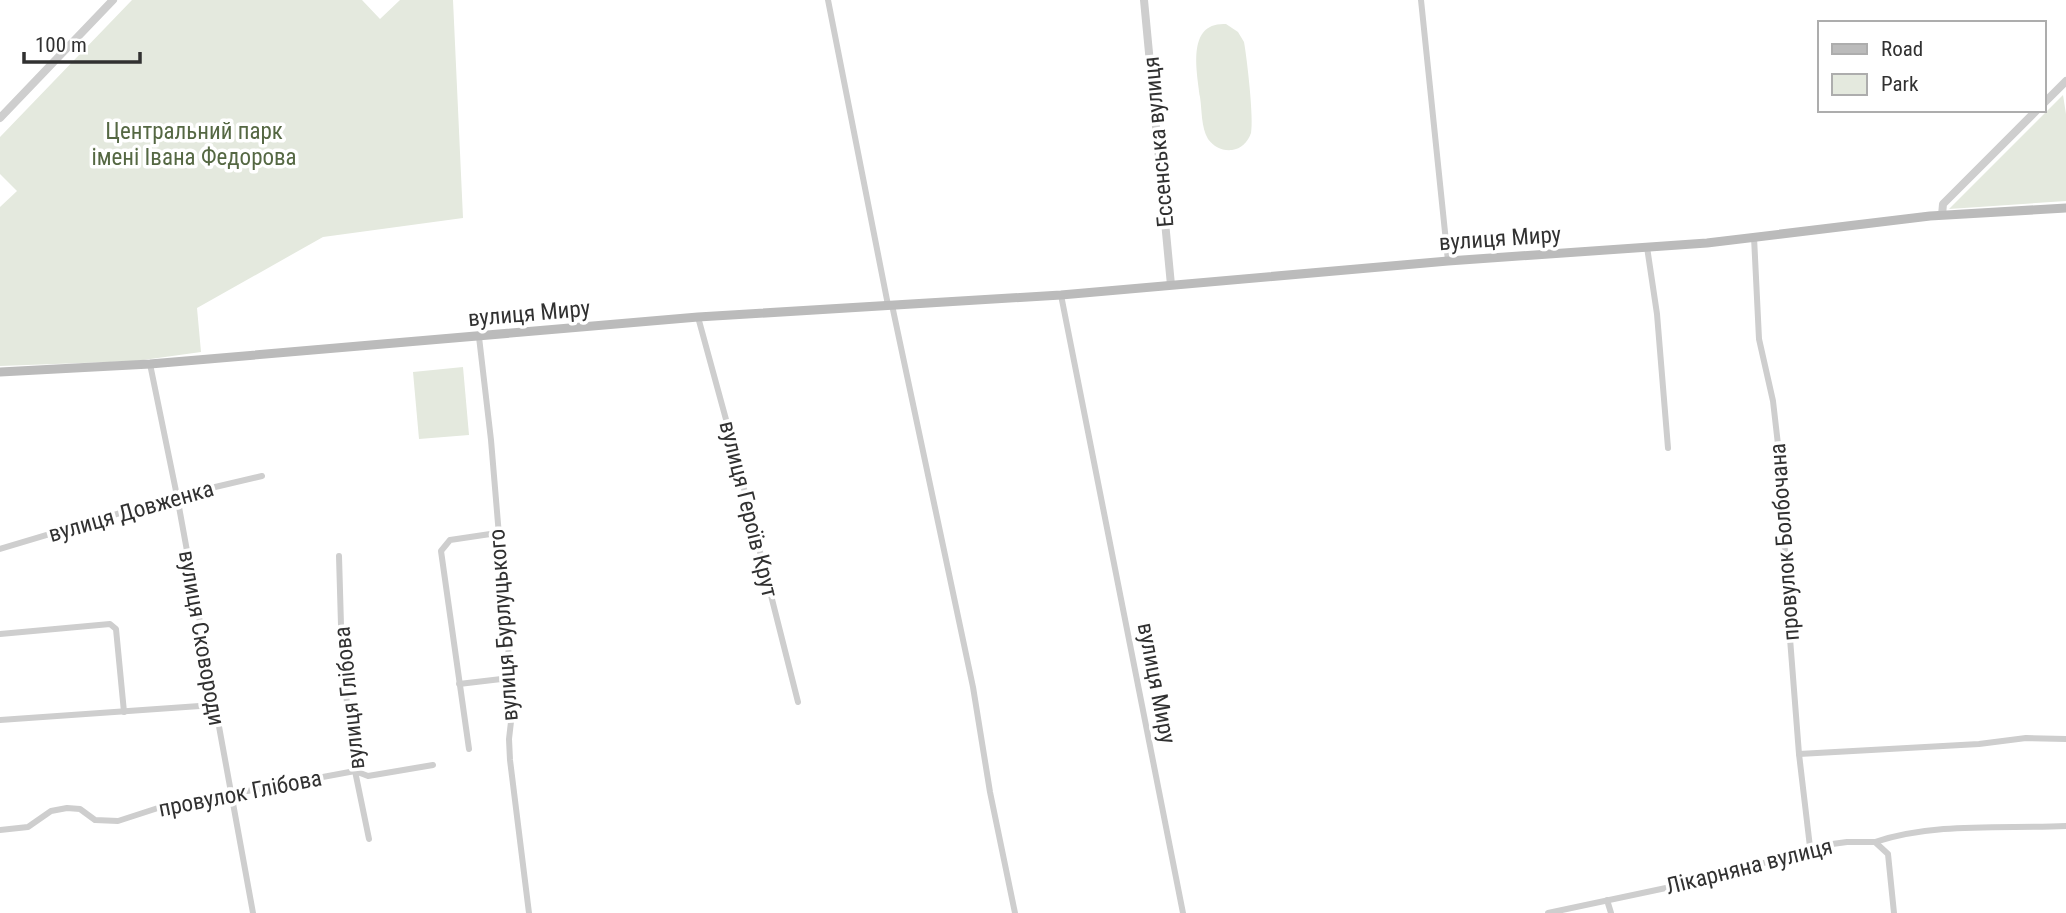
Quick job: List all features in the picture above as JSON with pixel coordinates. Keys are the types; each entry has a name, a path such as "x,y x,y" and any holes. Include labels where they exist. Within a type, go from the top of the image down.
{"main road":[{"name":"вулиця Миру","path":"0,372 150,364 698,317 1061,296 1448,261 1647,247 1941,215 2066,208"}],"street":[{"path":"0,118 113,0"},
{"path":"828,0 890,305 974,687 990,792 1015,913"},
{"name":"Ессенська вулиця","path":"1144,0 1171,285"},
{"path":"1421,0 1448,261"},
{"path":"2045,102 2066,81"},
{"path":"1941,215 1943,204 2035,112"},
{"name":"провулок Болбочана","path":"1754,237 1759,339 1773,401 1783,488 1786,587 1810,847"},
{"path":"1647,247 1657,314 1668,448"},
{"name":"вулиця Миру","path":"1061,296 1183,913"},
{"name":"вулиця Героїв Крут","path":"698,317 798,702"},
{"name":"вулиця Бурлуцького","path":"479,337 491,440 510,678 510,760 529,913"},
{"name":"вулиця Сковороди","path":"150,364 177,495 253,913"},
{"name":"вулиця Довженка","path":"0,549 177,495 262,476"},
{"path":"469,749 441,551 450,540 497,533"},
{"name":"вулиця Глібова","path":"339,556 342,660 355,771 369,839"},
{"path":"0,634 110,624 116,629 124,712"},
{"path":"459,684 510,678"},
{"path":"0,720 214,705"},
{"path":"1800,754 1979,744 2026,738 2066,739"},
{"name":"провулок Глібова","path":"0,830 28,827 51,811 67,808 80,809 95,820 118,821 158,808 212,800 231,794 355,771 368,776 433,765"},
{"name":"Лікарняна вулиця","path":"1548,913 1732,874 1810,847 1847,842 1875,842 1911,832 1946,829 2066,826"},
{"path":"1875,842 1888,854 1894,913"},
{"path":"1607,901 1611,913"}],"green space":[{"name":"Центральний парк імені Івана Федорова","path":"132,0 362,0 380,19 400,0 453,0 463,218 323,237 197,308 201,352 136,361 0,366 0,207 17,191 0,174 0,137"},
{"path":"1226,24 1238,32 1244,42 1252,115 1248,139 1232,150 1222,149 1208,139 1202,118 1196,62 1199,39 1205,31 1213,25"},
{"path":"2063,95 2066,114 2066,201 1949,209"},
{"path":"463,367 469,435 419,439 413,372"}]}
